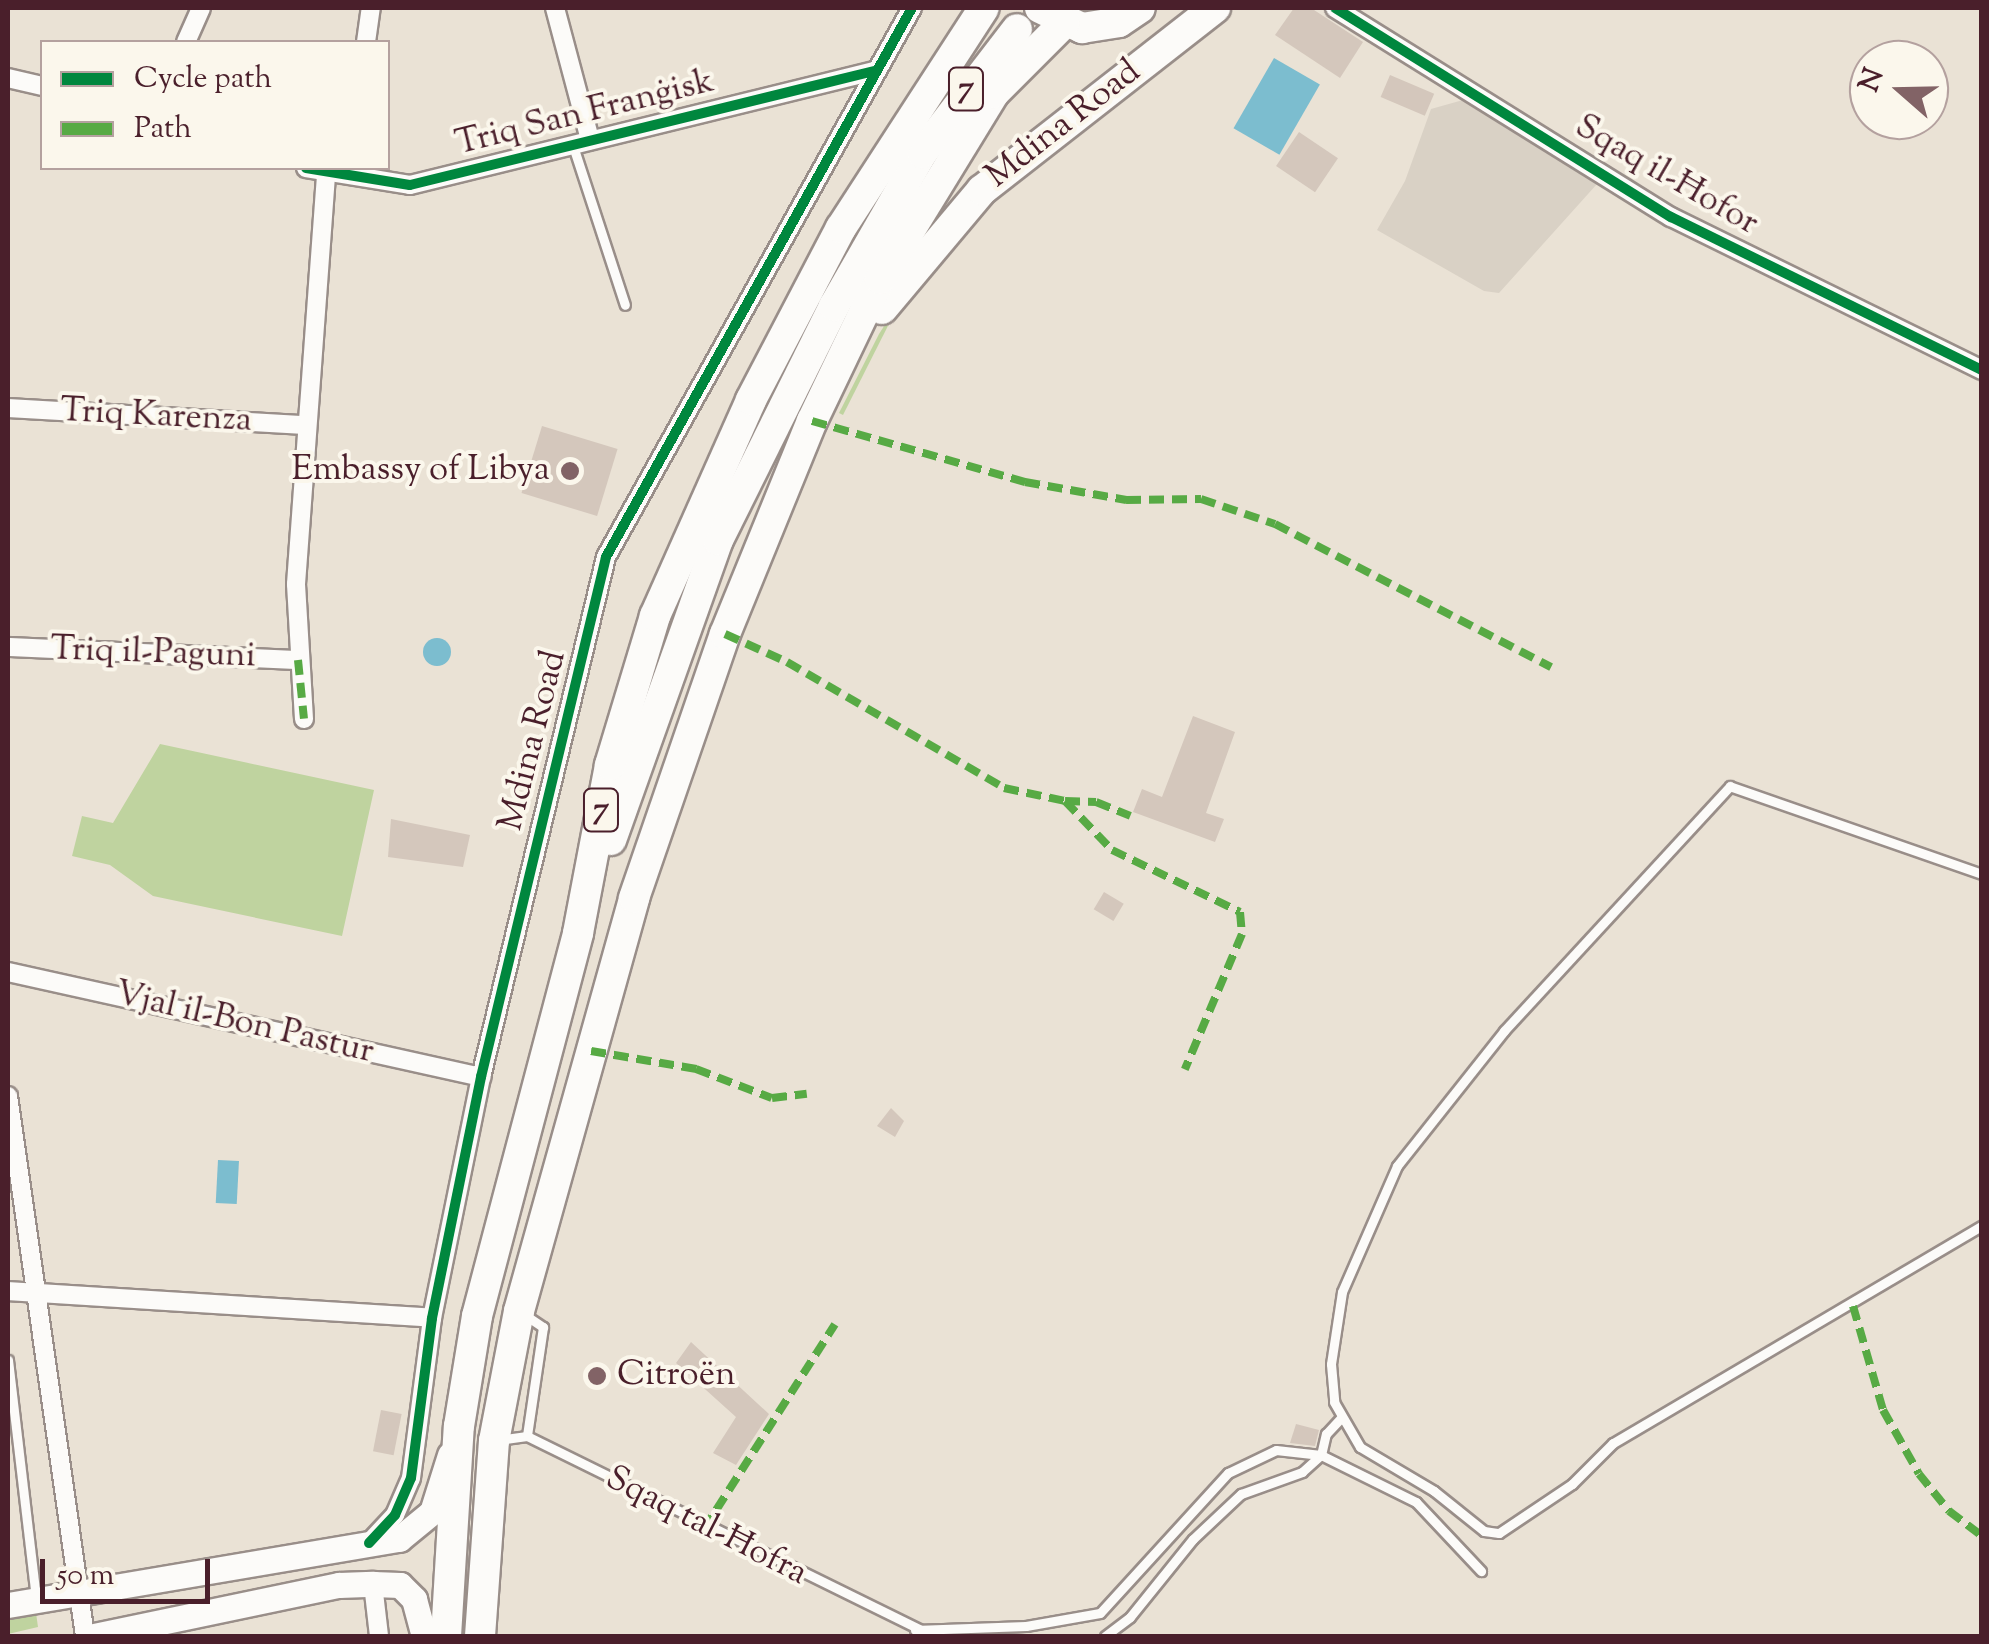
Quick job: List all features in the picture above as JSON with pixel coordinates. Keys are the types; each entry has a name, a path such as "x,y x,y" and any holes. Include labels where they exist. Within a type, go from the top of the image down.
{"highway":[{"name":"7","path":"446,1636 460,1426 477,1316 578,932 610,765 655,616 751,400 841,228 984,8"},
{"name":"Mdina Road","path":"480,1631 494,1440 518,1310 634,898 725,634 817,412 880,279 967,134 1052,15 1101,27 1140,8"},
{"name":"Mdina Road","path":"817,412 895,290 957,214 1021,156 1215,8"},
{"name":"7","path":"578,932 718,540 890,206 962,94 1017,29"}],"main road":[{"path":"8,1605 75,1590 399,1540 432,1512 460,1426"},
{"path":"94,1636 339,1585 373,1584 400,1585 414,1599 424,1636"}],"street":[{"path":"187,40 200,8"},
{"path":"366,40 371,8"},
{"path":"554,8 581,142"},
{"name":"Mdina Road","path":"369,1544 395,1515 411,1478 432,1318 481,1077 606,557 912,8"},
{"name":"Sqaq il-Ħofor","path":"1335,8 1672,217 1982,370"},
{"name":"Triq San Franġisk","path":"338,173 410,186 877,70"},
{"path":"8,78 40,86"},
{"path":"304,719 298,660 305,425 338,173"},
{"name":"Triq Karenza","path":"8,408 305,425"},
{"name":"Triq il-Paguni","path":"8,647 298,660"},
{"name":"Vjal il-Bon Pastur","path":"8,972 481,1077"},
{"path":"8,1096 75,1590 86,1636"},
{"path":"8,1292 32,1290 432,1318"},
{"path":"373,1584 379,1636"}],"lane":[{"path":"581,142 624,305"},
{"path":"1982,874 1730,786 1494,1043 1397,1166 1338,1310 1331,1364 1341,1418 1360,1447 1434,1490 1484,1531 1498,1533 1544,1505 1614,1443 1982,1226"},
{"path":"494,1440 527,1436 543,1327 518,1310"},
{"path":"8,1360 36,1600"},
{"path":"1105,1636 1130,1617 1193,1539 1240,1494 1302,1472 1322,1455 1326,1434 1341,1418"},
{"name":"Sqaq tal-Ħofra","path":"527,1436 932,1636"},
{"name":"Sqaq tal-Ħofra","path":"915,1630 1026,1626 1100,1614 1228,1473 1276,1450 1322,1455 1416,1502 1481,1571"}],"shaded area":[{"path":"1463,100 1597,184 1499,293 1484,291 1377,230 1405,181 1431,109"}],"green space":[{"path":"901,300 843,415 839,413 879,334"},
{"path":"160,744 374,790 342,936 153,896 110,865 72,856 82,816 113,823"},
{"path":"36,1613 38,1627 8,1634 8,1618"}],"water":[{"path":"1274,58 1320,84 1279,155 1234,128"},
{"path":"437,638 447,642 451,652 447,662 437,666 427,662 423,652 427,642"},
{"path":"218,1160 239,1161 237,1204 216,1203"}],"building":[{"path":"1294,8 1311,8 1363,42 1340,78 1275,35"},
{"path":"1390,75 1434,94 1425,116 1381,97"},
{"path":"1299,132 1338,158 1315,192 1276,166"},
{"name":"Embassy of Libya","path":"542,426 618,449 597,516 522,493"},
{"path":"1193,716 1235,732 1206,813 1224,819 1215,842 1133,812 1142,789 1162,797"},
{"path":"391,819 470,835 463,867 388,857"},
{"path":"1104,892 1124,904 1113,921 1094,909"},
{"path":"891,1108 904,1121 895,1137 877,1126"},
{"path":"691,1342 769,1414 736,1465 713,1453 736,1417 676,1363"},
{"path":"381,1410 402,1414 394,1455 373,1451"},
{"path":"1296,1424 1319,1430 1315,1446 1290,1443"}],"marked path":[{"path":"812,421 1025,482 1126,500 1201,499 1275,524 1551,667"},
{"path":"725,634 787,662 1004,788 1065,801 1112,850 1240,912 1242,934 1185,1069"},
{"path":"298,660 304,719"},
{"path":"1065,801 1096,802 1130,816"},
{"path":"591,1051 696,1069 772,1098 807,1094"},
{"path":"1853,1306 1883,1410 1919,1474 1949,1511 1982,1536"},
{"path":"704,1529 835,1324"}],"cycle path":[{"path":"369,1543 395,1515 411,1478 432,1318 481,1077 606,557 912,8"},
{"path":"1335,8 1671,217 1982,370"},
{"path":"318,170 410,185 877,70"}],"place":[{"name":"Embassy of Libya","path":"570,471"},
{"name":"Citroën","path":"597,1376"}]}
